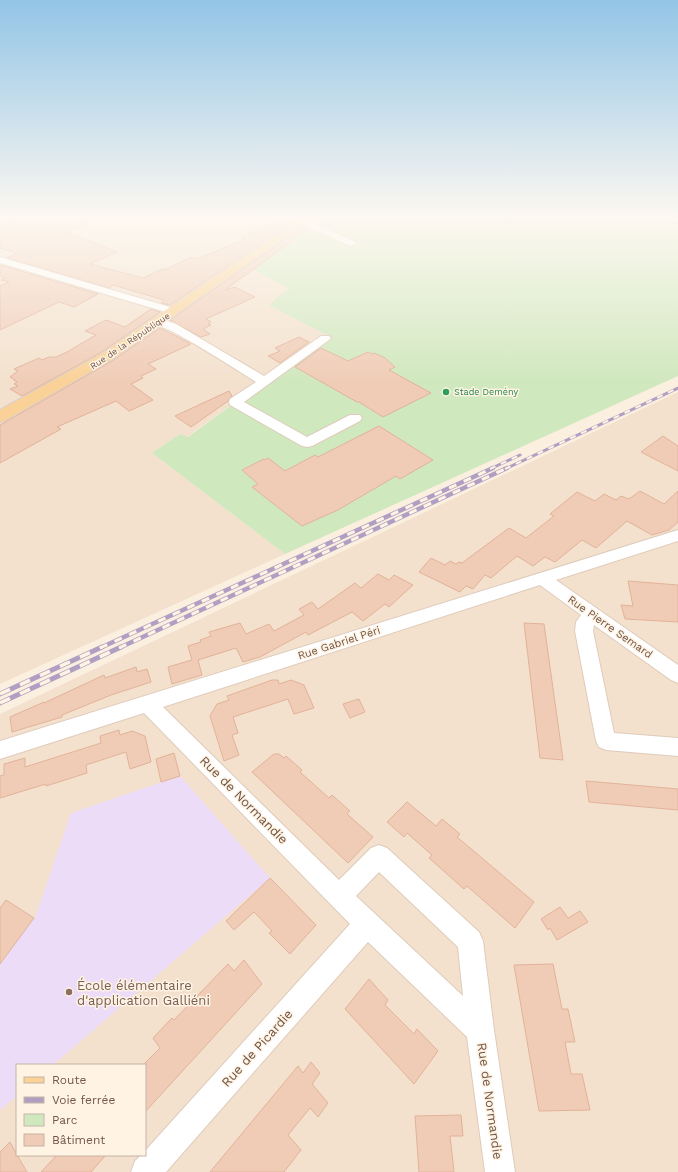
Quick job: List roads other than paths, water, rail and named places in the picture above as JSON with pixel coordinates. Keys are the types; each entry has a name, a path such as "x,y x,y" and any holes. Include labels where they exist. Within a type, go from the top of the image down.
{"main road":[{"name":"Rue de la République","path":"0,417 85,370 174,312 229,274"}],"street":[{"path":"45,274 174,312"},
{"path":"159,321 172,326 217,352 264,382"},
{"path":"325,338 235,402 307,443 356,418"},
{"name":"Rue Gabriel Péri","path":"0,750 678,536"},
{"name":"Rue Pierre Semard","path":"542,579 678,675"},
{"path":"593,615 585,622 584,631 606,741 678,747"},
{"name":"Rue de Normandie","path":"147,704 367,924 480,1030"},
{"name":"Rue de Normandie","path":"340,896 379,856 470,941 480,1030 500,1172"},
{"name":"Rue de Picardie","path":"146,1172 367,924"}],"railway":[{"path":"505,469 678,388"},
{"path":"490,469 520,455"},
{"path":"100,648 493,468"},
{"path":"119,648 507,468"},
{"path":"0,694 102,647"},
{"path":"0,703 121,647"}],"place":[{"name":"Stade Demény","path":"446,392"},
{"name":"École élémentaire d'application Galliéni","path":"69,992"}]}
